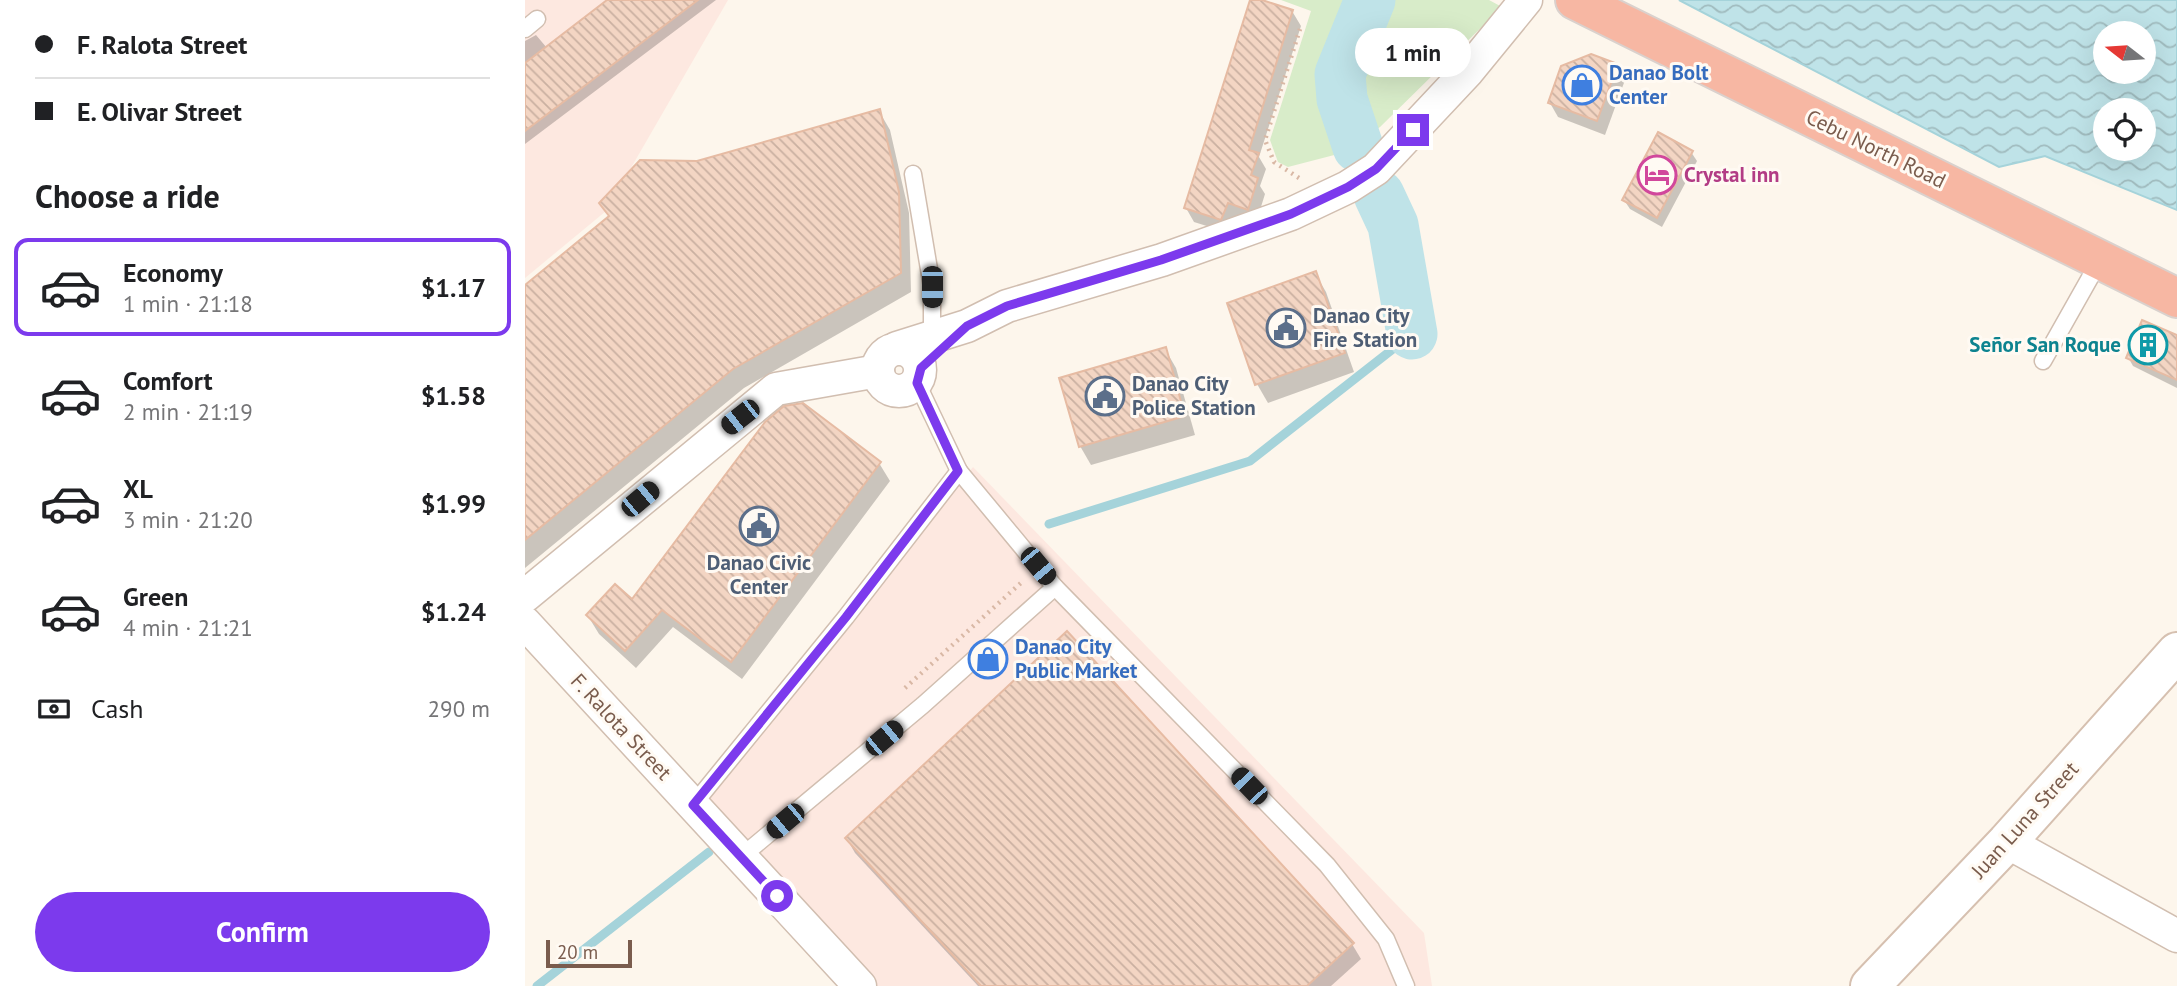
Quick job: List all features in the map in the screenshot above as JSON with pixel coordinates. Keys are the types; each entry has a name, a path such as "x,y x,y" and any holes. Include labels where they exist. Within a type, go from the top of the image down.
{"highway":[{"name":"Cebu North Road","path":"1575,0 2101,258 2177,298"}],"street":[{"path":"525,596 776,389 903,367 967,326 1007,306 1148,264 1291,214 1376,169 1468,71 1526,0"},
{"path":"903,367 932,338 967,326"},
{"name":"F. Ralota Street","path":"525,623 741,857 849,982"},
{"name":"Juan Luna Street","path":"1870,986 2007,842 2177,652"},
{"path":"2007,842 2177,936"}],"lane":[{"path":"913,174 932,287 932,338"},
{"path":"2043,361 2101,258"},
{"path":"903,367 958,471 1055,587 1327,865 1386,939 1406,986"},
{"path":"693,805 846,617 958,471"},
{"path":"741,857 923,705 1055,587"}],"path":[{"path":"1300,29 1265,139 1273,162 1288,173 1335,192"}],"shaded area":[{"path":"525,0 728,0 606,211 525,278"},
{"name":"Danao City Public Market","path":"973,467 1424,933 1432,986 876,986 703,801"}],"green space":[{"path":"1281,0 1489,0 1502,7 1380,127 1342,153 1288,167 1278,162 1270,140 1311,11"}],"water":[{"path":"1679,0 2177,0 2177,210 2045,156 1999,167"}],"building":[{"path":"607,0 698,0 525,131 525,63"},
{"path":"1250,0 1262,0 1293,10 1249,150 1259,153 1251,175 1258,178 1248,210 1228,203 1221,220 1184,208"},
{"name":"Danao Bolt Center","path":"1591,54 1618,64 1597,121 1548,103 1561,66"},
{"path":"880,109 899,192 901,273 733,369 525,540 525,285 609,216 599,203 640,160 697,161"},
{"name":"Crystal inn","path":"1658,132 1693,151 1657,218 1622,200"},
{"name":"Danao City Fire Station","path":"1316,271 1345,353 1255,385 1227,303"},
{"name":"Señor San Roque","path":"2142,320 2177,335 2177,380 2126,358"},
{"path":"1166,347 1185,416 1079,447 1059,378"},
{"name":"Danao Civic Center","path":"803,403 881,462 731,662 662,610 625,651 586,615 615,584 632,599 765,422 784,406"},
{"path":"1067,631 1354,943 1307,986 981,986 845,838"}],"waterway":[{"path":"1358,147 1342,99 1340,74 1370,0"},
{"path":"1379,195 1393,225 1412,334"},
{"path":"1049,524 1250,461 1412,334"},
{"path":"537,986 709,852"}],"place":[{"name":"Danao Bolt Center","path":"1582,85"},
{"name":"Crystal inn","path":"1657,175"},
{"name":"Danao City Fire Station","path":"1286,328"},
{"name":"Señor San Roque","path":"2148,345"},
{"name":"Danao City Police Station","path":"1105,396"},
{"name":"Danao Civic Center","path":"759,526"},
{"name":"Danao City Public Market","path":"988,659"}],"route":[{"path":"777,896 693,805 846,617 958,471 917,383 921,368 967,326 1007,306 1161,260 1291,214 1348,187 1376,169 1413,130"}]}
